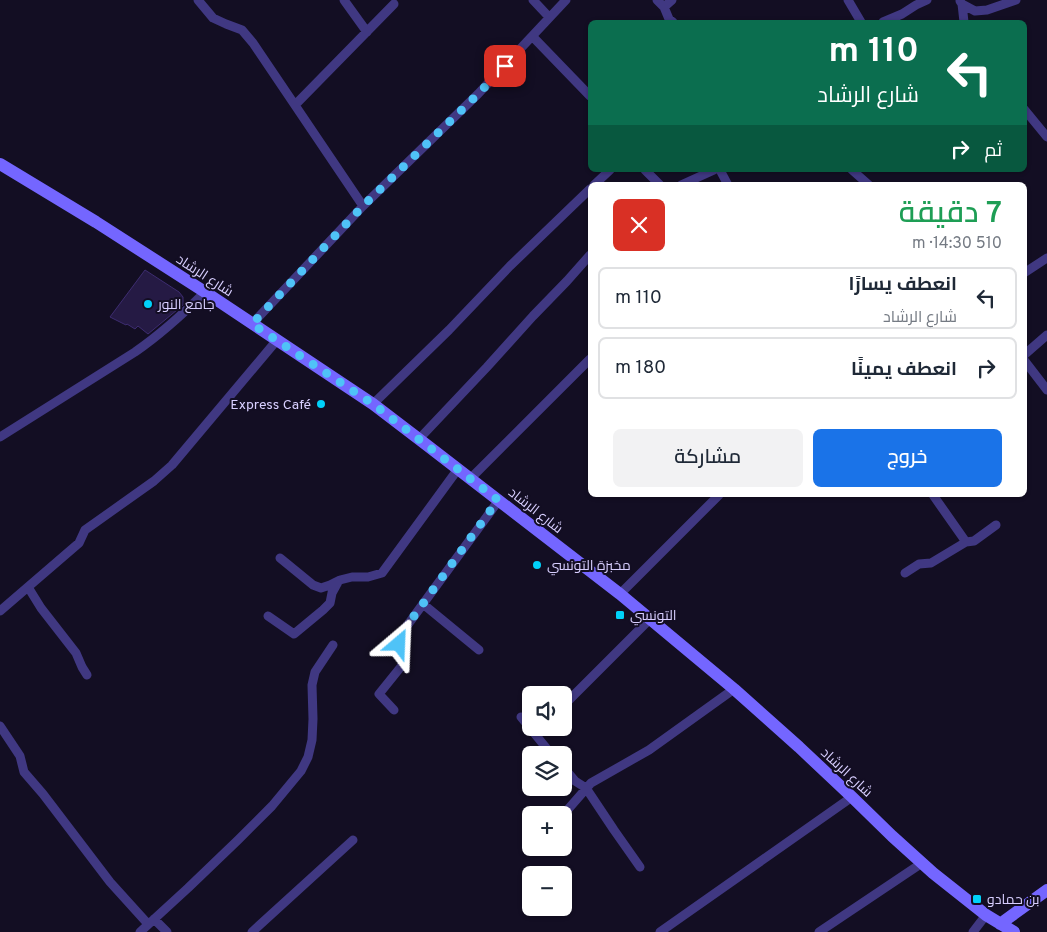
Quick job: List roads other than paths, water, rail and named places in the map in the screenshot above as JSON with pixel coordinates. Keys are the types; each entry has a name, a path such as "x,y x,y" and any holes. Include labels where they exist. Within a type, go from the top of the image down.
{"street":[{"path":"198,0 213,18 242,30 253,43 363,206"},
{"path":"344,0 366,32"},
{"path":"532,0 549,17"},
{"path":"252,324 363,206 478,94 566,0"},
{"path":"657,0 664,7 670,20"},
{"path":"664,7 672,0"},
{"path":"848,0 860,20"},
{"path":"888,20 927,0"},
{"path":"961,2 975,11 987,10 1016,0"},
{"path":"961,2 964,20"},
{"path":"295,105 394,4"},
{"path":"533,37 588,94"},
{"path":"1027,113 1047,136"},
{"name":"شارع الرشاد","path":"0,164 96,222 278,340 373,404 471,478 620,594 734,689 922,863 986,915 1014,932"},
{"path":"597,182 608,172"},
{"path":"647,172 657,182"},
{"path":"688,182 710,172"},
{"path":"854,172 866,182"},
{"path":"373,404 449,330 510,266 588,191"},
{"path":"419,439 588,257"},
{"path":"1027,270 1047,258"},
{"path":"0,437 135,352 174,323 205,292"},
{"path":"1027,352 1047,335"},
{"path":"0,611 79,543 86,530 154,481 172,465 278,340"},
{"path":"471,478 588,361"},
{"path":"1027,364 1047,390"},
{"path":"280,558 321,588 352,577 368,577 382,574 458,469"},
{"path":"620,594 717,497"},
{"path":"934,497 966,542"},
{"path":"394,710 379,694 404,663 404,654 399,644 401,634 498,500"},
{"path":"905,573 919,564 931,563 966,542 974,541 996,525"},
{"path":"268,616 294,634 330,602 332,592 340,580"},
{"path":"28,587 41,608 76,653 87,674"},
{"path":"423,604 479,650"},
{"path":"572,696 650,619"},
{"path":"140,932 252,826 279,798 301,771 308,757 312,740 312,686 315,672 333,645"},
{"path":"571,806 591,783 649,750 734,689"},
{"path":"521,717 545,746"},
{"path":"0,726 20,756 24,772 110,882 151,921 166,932"},
{"path":"572,777 586,788 640,866"},
{"path":"660,932 852,797"},
{"path":"252,932 353,840"},
{"path":"819,932 922,863"},
{"path":"1000,924 1047,890"},
{"path":"973,932 986,915"}],"place":[{"name":"جامع النور","path":"148,304"},
{"name":"Express Café","path":"321,404"},
{"name":"مخبزة التونسي","path":"537,565"},
{"name":"التونسي","path":"620,615"},
{"name":"بن حمادو","path":"977,899"}]}
